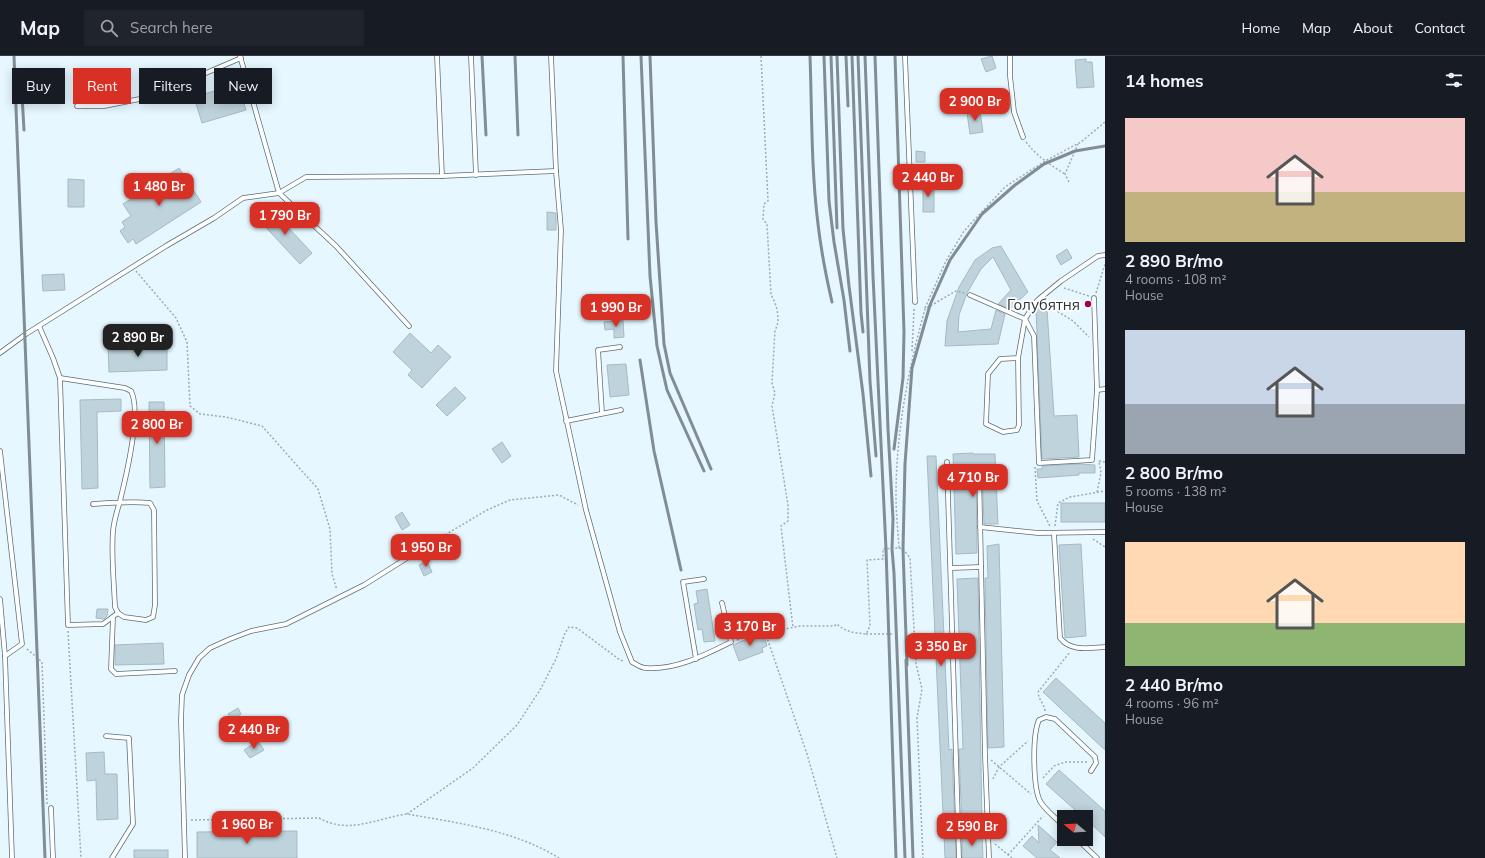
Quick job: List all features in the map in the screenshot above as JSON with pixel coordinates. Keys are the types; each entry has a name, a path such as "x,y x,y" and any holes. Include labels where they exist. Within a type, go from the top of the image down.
{"lane":[{"path":"437,56 442,176"},
{"path":"471,56 476,175"},
{"path":"551,56 556,170 561,230 556,371 586,510 620,632 632,662 644,668 668,667 696,659 731,642 722,603"},
{"path":"905,56 915,302"},
{"path":"1010,56 1010,76 1014,112 1022,137"},
{"path":"77,106 104,106 150,97 241,57 279,193 336,246 409,326"},
{"path":"0,353 39,326 132,267 214,218 242,198 279,193 306,177 442,176 556,170"},
{"path":"1018,358 1000,359 988,374 986,424 1003,432 1017,430 1019,426 1018,358 1025,319 1035,303 1056,285 1098,256 1105,255"},
{"path":"970,295 1025,319 1034,336 1039,463 1092,460 1097,390 1094,298"},
{"path":"39,326 60,378 68,625 103,624 118,613"},
{"path":"602,413 598,350 620,347"},
{"path":"60,378 125,388 131,391 134,397 135,419 130,453 119,503 116,512 113,532 114,607 118,613 124,617 146,620 153,617 156,605 154,510 150,503 138,502 119,503 93,504"},
{"path":"1097,390 1105,389"},
{"path":"566,421 621,410"},
{"path":"0,451 22,644 5,656"},
{"path":"947,462 959,858"},
{"path":"978,469 989,858"},
{"path":"980,527 1054,534 1105,532"},
{"path":"1054,534 1060,638 1065,644 1074,648 1105,647"},
{"path":"186,858 181,720 182,695 189,675 199,658 210,648 230,639 251,631 286,624 364,585 423,548"},
{"path":"951,568 981,567"},
{"path":"696,659 683,582 704,579"},
{"path":"0,599 5,656 12,858"},
{"path":"112,617 111,670 116,674 175,671"},
{"path":"1057,819 1040,802 1036,786 1034,736 1039,720 1046,717 1055,719 1092,754 1095,757 1096,763 1091,771"},
{"path":"106,736 129,738 133,824 112,858"},
{"path":"51,808 53,858"},
{"path":"958,833 988,831"},
{"path":"1084,846 1097,858"}],"path":[{"path":"762,56 768,200 764,204 763,220 767,224 771,295 775,302 778,326 775,330 772,383 774,393 772,406 788,505 788,521 781,526 793,628"},
{"path":"912,355 925,309 946,261 964,231 1005,187 1045,161 1078,144 1105,122"},
{"path":"1022,137 1032,150 1045,161 1065,174 1069,182"},
{"path":"1065,174 1078,144"},
{"path":"1056,285 1094,298 1105,264"},
{"path":"132,267 176,318 187,342 190,406 200,414 226,416 262,426 318,489 330,530 332,574 339,597"},
{"path":"925,309 956,291 970,295"},
{"path":"1039,300 1073,321 1096,344"},
{"path":"899,548 896,496 899,439 912,355 915,302"},
{"path":"1098,492 1101,473 1099,461"},
{"path":"1039,463 1035,468 1037,501 1054,534"},
{"path":"1054,534 1058,503 1070,497 1105,491"},
{"path":"423,548 487,510 510,500 559,495 586,510"},
{"path":"1083,532 1105,547"},
{"path":"866,634 870,626 867,560 883,559 883,549 903,549 910,558 916,664 922,689 917,718 923,858"},
{"path":"731,642 758,632 774,633 780,630 793,628 834,626 837,624 854,633 893,634"},
{"path":"68,625 81,858"},
{"path":"408,814 473,768 517,725 540,690 556,659 565,633 569,627 577,628 620,660 632,662"},
{"path":"766,632 807,754 837,858"},
{"path":"22,644 42,662 47,803 51,808"},
{"path":"1046,717 1044,705 1039,700 1038,692 1074,648"},
{"path":"987,789 999,767 1034,736"},
{"path":"985,754 1040,802"},
{"path":"1036,786 1054,766 1065,762 1084,761 1096,763"},
{"path":"1008,855 1048,810"},
{"path":"185,821 217,819 320,818 328,822 352,826 369,824 396,815 408,814 478,827 512,837 549,852 559,858"},
{"path":"989,838 1012,858"}],"building":[{"path":"992,56 996,68 986,72 981,59"},
{"path":"1086,59 1086,62 1092,62 1094,87 1077,88 1075,60"},
{"path":"214,91 214,104 244,104 246,110 202,123 196,104 206,104 206,93"},
{"path":"980,111 983,132 970,134 967,113"},
{"path":"916,151 925,152 925,162 916,162"},
{"path":"179,168 201,202 136,244 133,239 128,243 120,231 125,227 122,222 131,216 123,204 137,195 138,197 166,179 165,177"},
{"path":"68,179 84,180 84,207 68,207"},
{"path":"923,184 934,184 934,212 923,212"},
{"path":"270,208 312,253 300,264 258,219"},
{"path":"547,212 556,213 556,230 547,230"},
{"path":"1001,246 1028,292 1010,309 998,304 1011,290 993,257 981,269 967,293 959,315 958,332 991,329 996,310 1005,314 998,344 945,346 947,321 959,287 975,260 992,248"},
{"path":"1067,249 1072,258 1061,265 1056,256"},
{"path":"64,274 65,290 43,291 42,275"},
{"path":"1036,309 1047,309 1054,416 1077,415 1079,457 1042,459"},
{"path":"623,320 624,337 614,338 614,329 605,330 604,322"},
{"path":"410,333 431,353 438,345 451,357 422,388 408,375 412,370 393,352"},
{"path":"167,344 167,370 109,372 108,345"},
{"path":"626,364 629,395 610,397 607,365"},
{"path":"455,387 466,398 447,416 436,405"},
{"path":"121,399 121,411 97,412 98,488 82,489 80,400"},
{"path":"149,402 164,402 165,487 150,488"},
{"path":"502,442 511,456 502,463 492,449"},
{"path":"953,454 995,454 998,524 984,524 982,469 981,466 978,466 976,469 977,553 956,554"},
{"path":"927,456 936,456 949,750 952,749 956,858 945,858"},
{"path":"1080,464 1095,465 1095,473 1079,473 1079,475 1038,478 1037,469 1042,469 1042,466"},
{"path":"1061,503 1105,503 1105,522 1061,522"},
{"path":"402,512 410,525 402,530 395,517"},
{"path":"999,544 1004,747 988,748 985,578 988,578 987,546"},
{"path":"1081,544 1086,636 1065,638 1059,545"},
{"path":"427,561 432,572 424,576 419,565"},
{"path":"978,578 982,828 962,829 959,749 963,749 957,579"},
{"path":"707,589 715,641 704,642 702,629 698,630 694,604 698,603 696,591"},
{"path":"97,609 108,609 107,616 104,619 96,618"},
{"path":"757,635 758,638 764,636 767,646 762,648 763,652 739,661 733,645"},
{"path":"163,643 164,664 115,665 115,645"},
{"path":"1056,678 1105,723 1105,750 1043,692"},
{"path":"238,708 241,714 232,720 228,714"},
{"path":"258,741 264,750 250,758 244,750"},
{"path":"104,752 105,774 117,774 118,819 97,820 96,780 87,781 86,753"},
{"path":"1059,770 1105,811 1105,837 1093,826 1093,810 1075,810 1046,784"},
{"path":"1038,825 1057,842 1050,850 1060,858 1037,858 1023,846 1032,836 1039,843"},
{"path":"297,831 297,858 197,858 197,832"},
{"path":"982,835 983,858 962,858 962,836"},
{"path":"134,850 168,850 168,858 134,858"}],"railway":[{"path":"14,56 45,858"},
{"path":"482,56 486,135"},
{"path":"515,56 518,135"},
{"path":"623,56 628,239"},
{"path":"641,56 650,276 657,346 667,390 704,471"},
{"path":"650,56 656,222 664,344 670,373 711,469"},
{"path":"810,56 813,161 816,203 822,253 832,302"},
{"path":"824,56 829,201 850,351"},
{"path":"831,56 837,228"},
{"path":"837,56 843,229 863,394 871,476"},
{"path":"846,56 848,106"},
{"path":"852,56 861,313 863,332"},
{"path":"858,56 870,381 876,456"},
{"path":"865,56 873,276 886,549 896,858"},
{"path":"875,56 888,429 893,519 892,549 905,858"},
{"path":"894,449 903,378 904,332 895,56"},
{"path":"22,104 24,130"},
{"path":"907,665 903,549 905,464 912,368 930,305 950,260 982,214 1015,185 1044,164 1075,151 1105,146"},
{"path":"640,360 654,451 681,570"},
{"path":"906,660 913,858"}],"place":[{"name":"Голубятня","path":"1088,304"}]}
